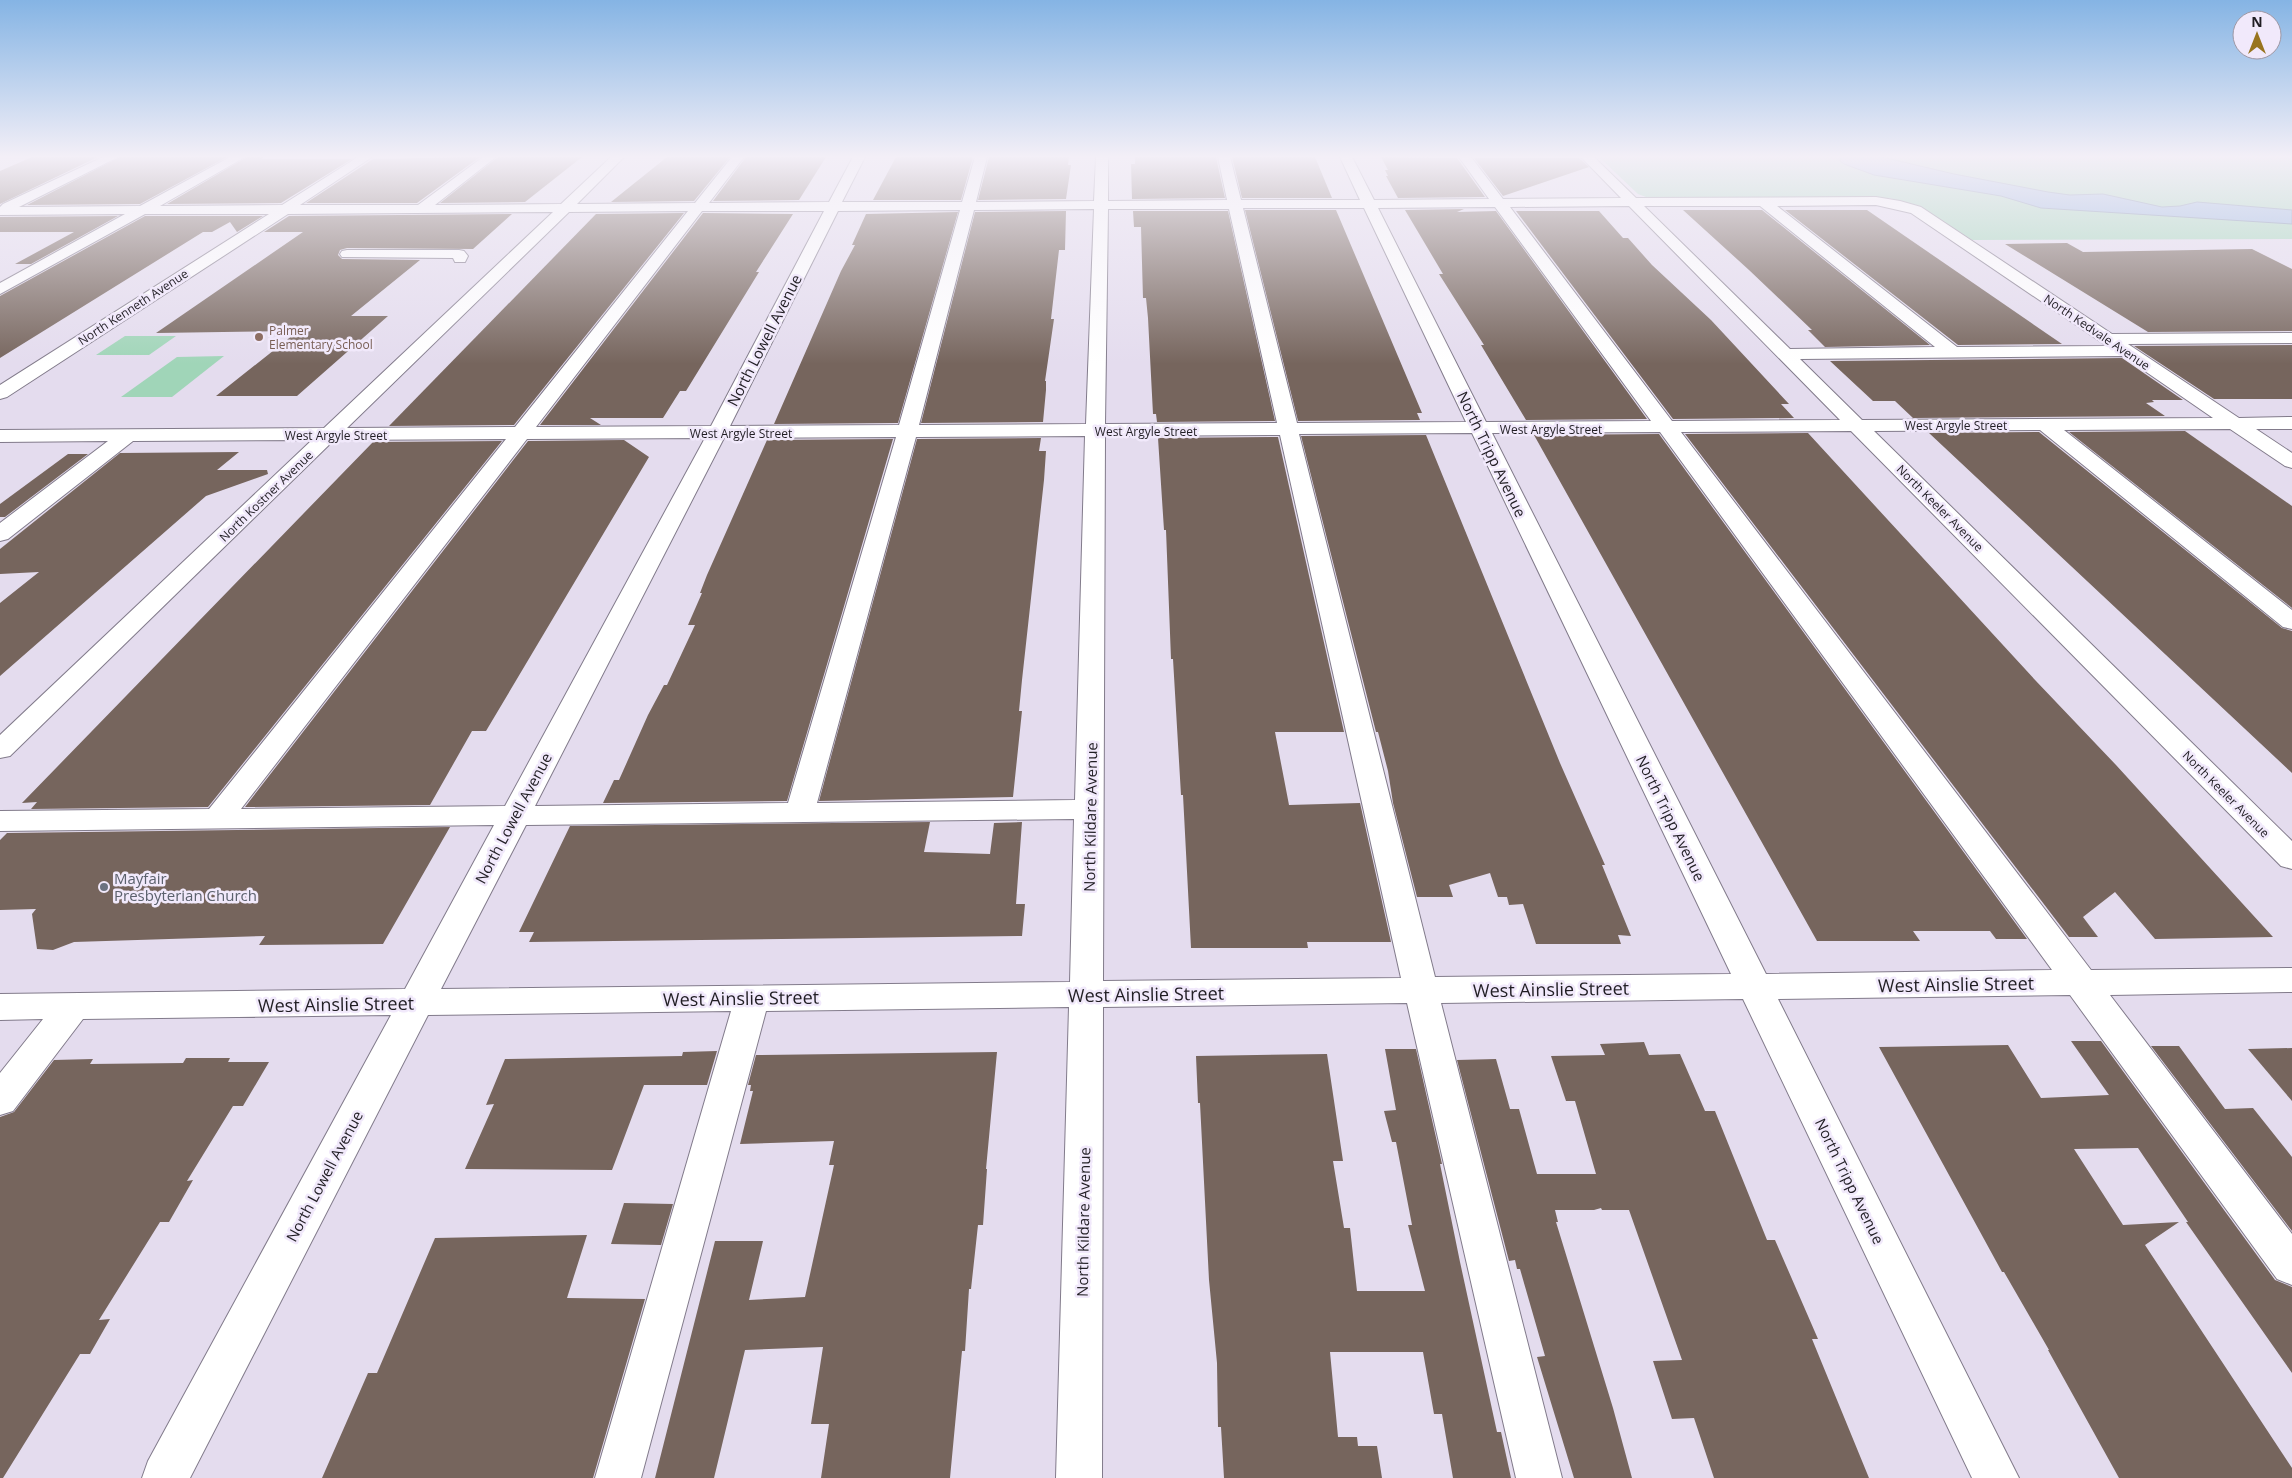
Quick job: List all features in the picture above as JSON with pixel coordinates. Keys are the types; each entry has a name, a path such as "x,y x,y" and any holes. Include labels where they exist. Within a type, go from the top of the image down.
{"street":[{"path":"0,289 114,226"},
{"name":"North Kenneth Avenue","path":"0,392 259,226"},
{"name":"North Kostner Avenue","path":"0,750 329,435 504,258 544,226"},
{"path":"218,818 684,226"},
{"name":"North Lowell Avenue","path":"165,1478 717,433 822,226"},
{"path":"800,812 907,432 962,226"},
{"name":"North Kildare Avenue","path":"1079,1478 1095,431 1100,226"},
{"path":"1241,226 1421,990 1539,1478"},
{"name":"North Tripp Avenue","path":"1381,226 1996,1478"},
{"path":"1517,226 2292,1266"},
{"name":"North Keeler Avenue","path":"1657,226 2292,859"},
{"path":"1794,226 1953,353"},
{"name":"North Kedvale Avenue","path":"1940,226 2292,462"},
{"path":"347,254 459,254 460,258"},
{"path":"439,268 444,263 460,258 478,258"},
{"path":"2107,339 2292,338"},
{"path":"1786,354 2126,351"},
{"name":"West Argyle Street","path":"0,436 2292,423"},
{"path":"2044,424 2292,622"},
{"path":"0,534 128,436"},
{"path":"0,820 1090,809"},
{"name":"West Ainslie Street","path":"0,1008 2292,980"},
{"path":"618,1478 752,998"},
{"path":"0,1100 73,1007"}],"green space":[{"path":"1951,226 2292,226 2292,239 1972,240"},
{"path":"125,336 176,336 149,355 96,355"},
{"path":"224,356 172,397 121,397 177,357"}],"building":[{"path":"0,226 100,226 31,264 15,264 74,232 0,232"},
{"path":"127,226 223,226 212,232 203,232 0,358 0,296"},
{"path":"233,226 247,226 237,232"},
{"path":"273,226 499,226 473,249 347,248 340,250 338,255 342,259 420,260 351,316 388,316 297,396 216,396 298,331 156,333 303,232 264,232"},
{"path":"584,226 674,226 514,425 389,426"},
{"path":"693,226 785,226 686,391 680,391 663,418 590,418 601,425 540,425"},
{"path":"861,226 954,226 898,423 774,424 841,271 855,245 852,245"},
{"path":"971,226 1066,226 1065,250 1059,250 1051,319 1054,319 1045,381 1043,422 921,423"},
{"path":"1231,226 1275,421 1157,422 1156,414 1153,414 1148,318 1146,298 1143,298 1141,227 1134,227"},
{"path":"1249,226 1343,226 1422,413 1417,413 1420,420 1298,421"},
{"path":"1414,226 1507,226 1647,419 1526,420 1481,345 1484,345 1439,274 1443,274"},
{"path":"1527,226 1612,226 1623,238 1628,238 1652,265 1711,320 1789,404 1781,404 1794,418 1673,419"},
{"path":"1701,226 1782,226 1930,345 1825,347 1808,330 1812,330"},
{"path":"1805,226 1890,226 2062,344 1958,345"},
{"path":"2067,243 2083,252 2252,249 2292,269 2292,331 2148,332 2005,244"},
{"path":"2292,345 2292,399 2214,399 2134,346"},
{"path":"2122,358 2183,400 2152,400 2154,402 2146,403 2165,416 1913,418 1895,401 1873,401 1830,361"},
{"path":"2185,431 2292,506 2292,608 2069,432"},
{"path":"2039,432 2282,628 2292,631 2292,773 1929,433"},
{"path":"1808,433 2273,937 2155,939 2115,892 2083,917 2098,937 2069,937 1685,434"},
{"path":"1659,434 2027,939 1996,939 1990,931 1913,931 1920,941 1817,941 1534,435"},
{"path":"1426,435 1560,763 1605,865 1602,865 1631,936 1618,935 1621,944 1536,944 1523,904 1509,905 1507,897 1498,897 1490,873 1449,885 1453,897 1417,897 1393,803 1388,771 1378,732 1376,732 1301,436"},
{"path":"1278,437 1344,732 1275,732 1289,805 1360,803 1391,942 1307,942 1308,948 1191,948 1183,795 1181,795 1173,659 1171,659 1166,530 1164,530 1158,438"},
{"path":"1041,438 1039,451 1046,451 1044,480 1022,680 1019,711 1022,711 1013,797 819,801 917,439"},
{"path":"893,439 787,801 603,803 614,780 619,780 648,715 664,685 667,685 695,625 688,625 702,593 700,593 707,575 767,440"},
{"path":"624,440 649,457 486,731 472,731 430,805 245,807 528,441"},
{"path":"502,441 208,807 31,809 37,802 22,803 373,442"},
{"path":"239,452 217,470 267,470 268,474 206,496 0,676 0,603 39,572 0,574 0,549 120,453"},
{"path":"68,454 88,454 5,517 0,517 0,504"},
{"path":"930,822 924,852 990,854 994,823 1022,822 1016,904 1025,904 1022,936 529,942 534,932 519,932 570,826"},
{"path":"450,827 383,944 259,945 265,936 74,942 53,950 37,949 32,914 36,909 0,910 0,840 7,833"},
{"path":"2071,1041 2101,1041 2275,1280 2292,1287 2292,1373 2186,1222 2188,1222 2138,1148 2074,1149 2123,1225 2179,1222 2145,1245 2292,1468 2292,1478 2119,1478 2049,1350 2004,1272 2002,1272 1879,1047 2008,1045 2041,1098 2109,1095"},
{"path":"1644,1042 1649,1055 1680,1054 1705,1111 1715,1111 1767,1240 1775,1240 1818,1339 1812,1339 1869,1478 1714,1478 1694,1418 1672,1419 1653,1361 1682,1360 1629,1210 1602,1210 1601,1208 1594,1210 1555,1210 1558,1222 1556,1222 1613,1408 1632,1478 1574,1478 1537,1357 1545,1356 1520,1269 1517,1269 1515,1260 1509,1261 1457,1060 1496,1059 1510,1109 1519,1109 1537,1174 1596,1174 1575,1101 1566,1101 1551,1056 1605,1055 1600,1044"},
{"path":"2151,1046 2179,1046 2225,1109 2253,1108 2292,1157 2292,1231"},
{"path":"2292,1048 2292,1101 2248,1049"},
{"path":"1385,1049 1416,1049 1442,1164 1440,1164 1460,1262 1497,1432 1501,1432 1511,1478 1453,1478 1442,1414 1434,1414 1423,1352 1330,1352 1338,1437 1357,1437 1358,1446 1377,1446 1382,1478 1224,1478 1221,1427 1218,1427 1217,1363 1209,1280 1196,1056 1327,1054 1343,1161 1333,1161 1344,1228 1350,1228 1357,1291 1425,1291 1408,1225 1412,1225 1396,1142 1392,1142 1384,1111 1396,1110"},
{"path":"717,1051 707,1085 644,1085 612,1170 465,1169 494,1104 486,1105 505,1059 682,1056 683,1052"},
{"path":"997,1052 986,1169 983,1225 978,1225 971,1289 969,1289 965,1351 962,1351 950,1478 821,1478 829,1424 811,1424 823,1347 745,1350 714,1478 655,1478 715,1241 763,1241 749,1300 805,1297 834,1165 829,1165 834,1141 740,1144 753,1091 750,1091 751,1085 748,1085 756,1055"},
{"path":"186,1058 230,1058 228,1062 269,1062 243,1106 233,1106 187,1181 193,1180 169,1222 160,1222 99,1320 110,1319 90,1354 80,1354 3,1478 0,1478 0,1117 14,1112 54,1060 93,1059 90,1064 183,1063"},
{"path":"624,1203 673,1204 661,1245 611,1244"},
{"path":"587,1235 567,1298 645,1299 593,1478 322,1478 368,1373 377,1373 435,1238"}],"place":[{"name":"Palmer Elementary School","path":"259,337"},
{"name":"Mayfair Presbyterian Church","path":"104,887"}]}
